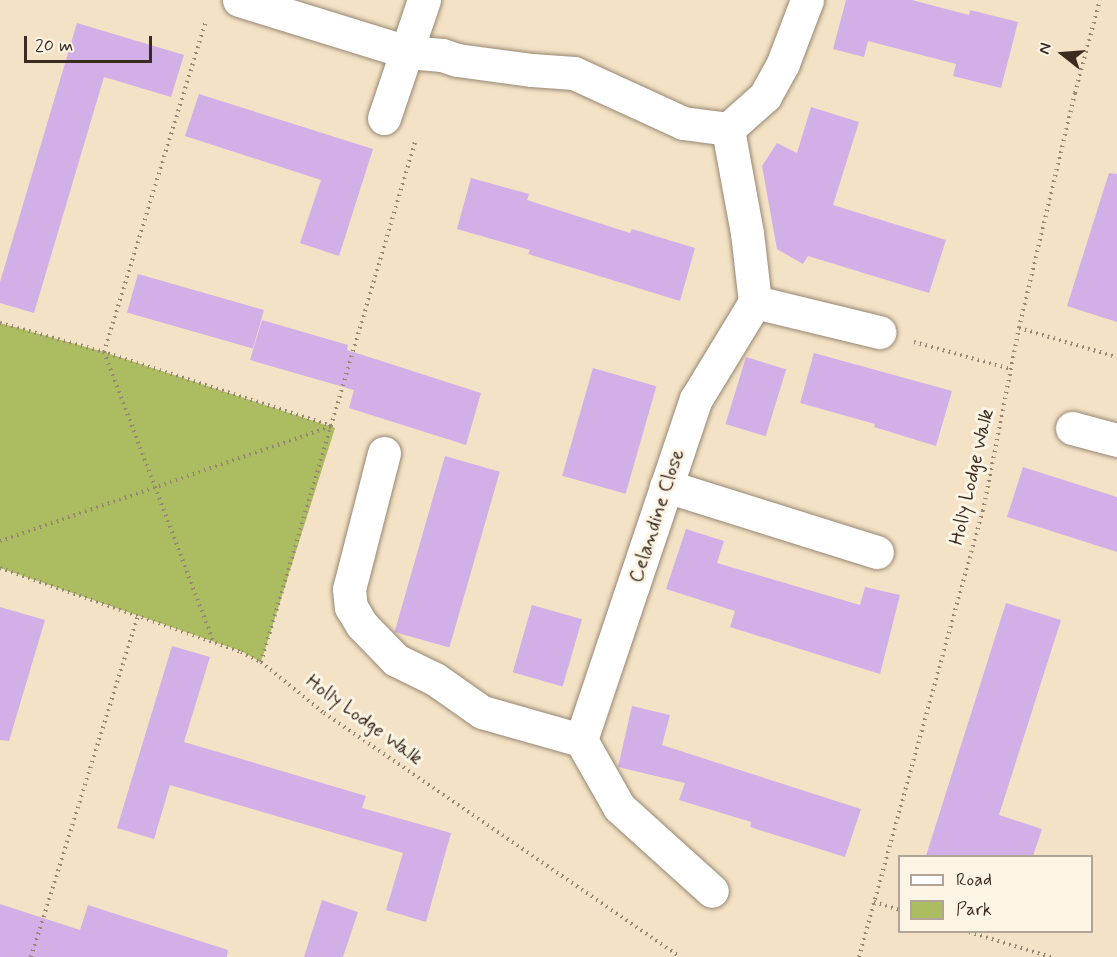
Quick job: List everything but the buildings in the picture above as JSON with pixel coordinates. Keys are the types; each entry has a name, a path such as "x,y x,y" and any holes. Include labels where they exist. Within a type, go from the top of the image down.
{"street":[{"path":"239,0 407,52 442,54 457,60 532,70 574,72 683,123 728,129 765,96 783,63 807,0"},
{"path":"384,118 424,0"},
{"path":"728,129 756,302 879,332"},
{"name":"Celandine Close","path":"581,740 696,399 756,302"},
{"path":"1072,428 1117,440"},
{"path":"384,453 349,589 351,607 362,625 396,660 435,679 482,712 581,740 619,807 712,891"},
{"path":"666,486 877,552"}],"path":[{"name":"Holly Lodge Walk","path":"859,957 983,511 1019,328 1075,93 1100,0"},
{"path":"208,11 104,352 213,642"},
{"path":"261,662 416,141"},
{"path":"0,323 104,352 332,426"},
{"path":"1019,328 1117,357"},
{"path":"879,332 1011,369"},
{"path":"0,541 156,489 332,426"},
{"name":"Holly Lodge Walk","path":"0,568 213,642 261,662 324,713 680,957"},
{"path":"31,957 138,615"},
{"path":"874,902 898,909"},
{"path":"972,933 1051,957"}],"green space":[{"path":"0,323 104,352 335,428 261,662 241,651 0,568"}]}
